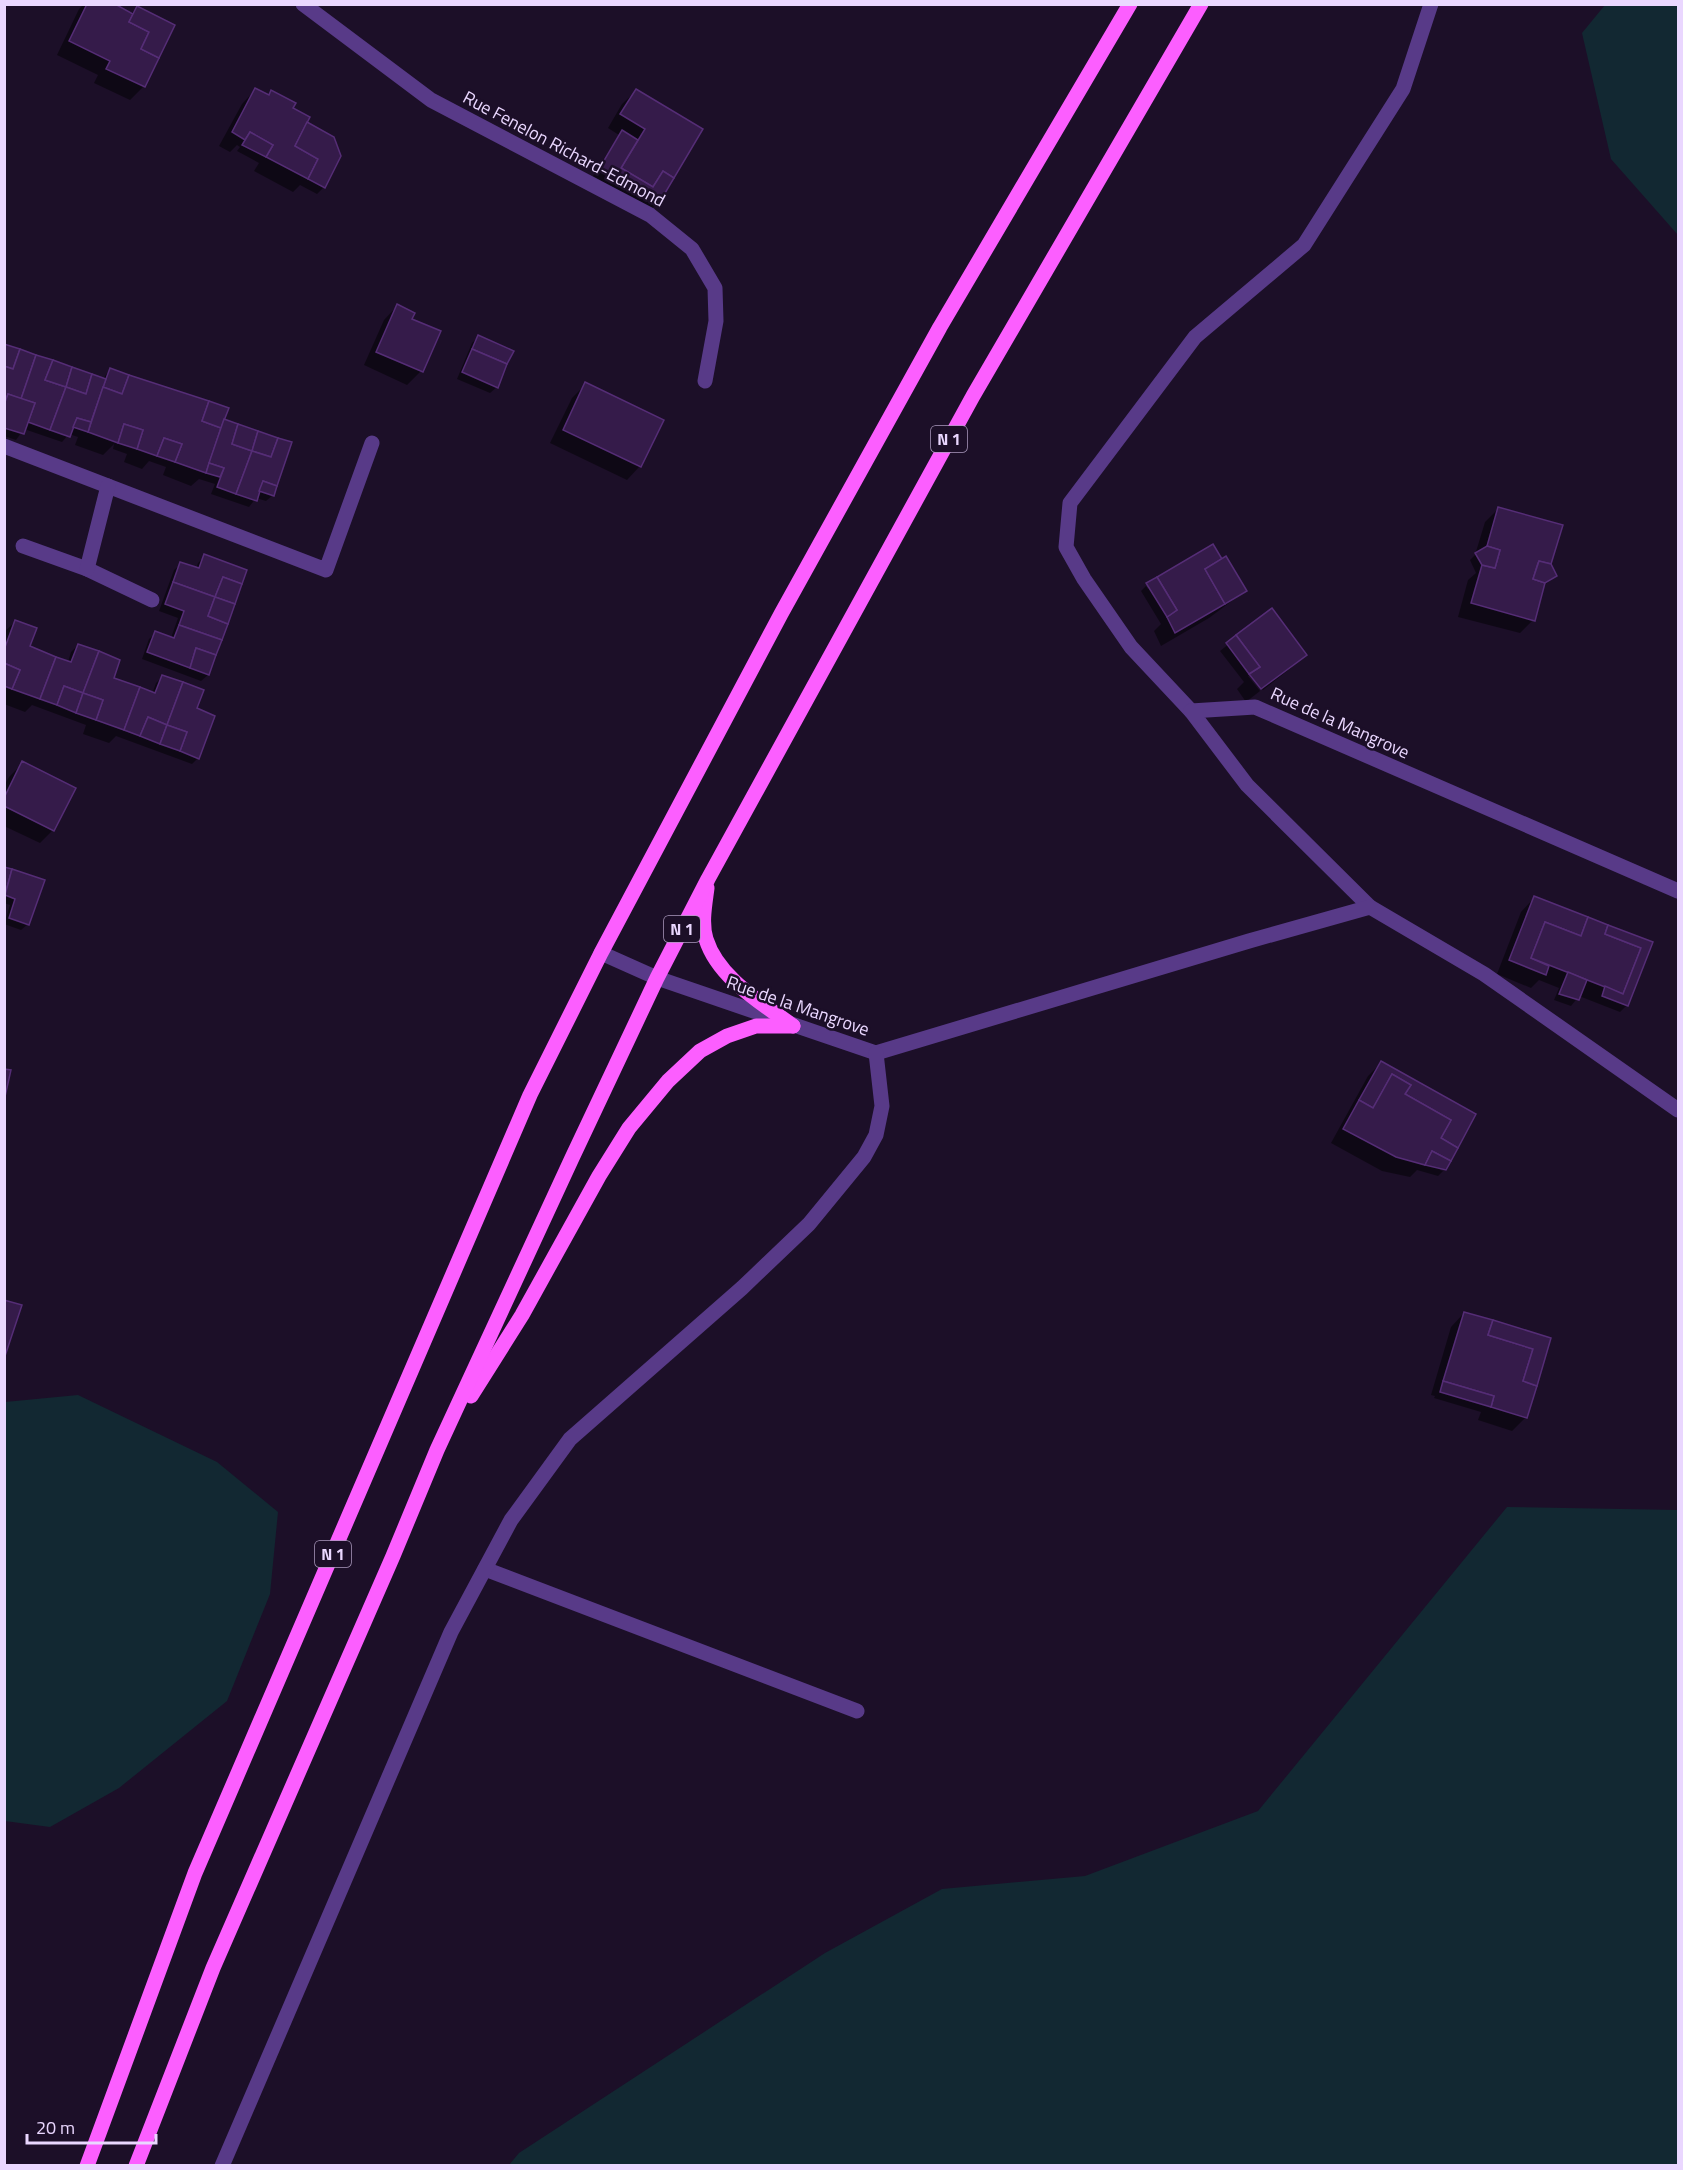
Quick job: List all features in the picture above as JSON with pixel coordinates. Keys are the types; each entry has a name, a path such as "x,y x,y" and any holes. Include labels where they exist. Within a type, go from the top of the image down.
{"main road":[{"name":"N 1","path":"87,2166 205,1851 530,1095 601,953 781,614 935,337 1130,4"},
{"name":"N 1","path":"136,2166 213,1968 389,1567 437,1450 657,978 708,879 973,396 1201,4"},
{"path":"708,879 705,927 706,938 712,953 720,965 739,984 793,1026"},
{"path":"437,1450 522,1315 599,1176 629,1128 661,1089 700,1051 727,1036 756,1026 793,1026"}],"street":[{"name":"Rue Fenelon Richard-Edmond","path":"303,4 431,100 650,215 692,249 715,288 716,321 705,381"},
{"path":"1431,4 1403,88 1304,245 1195,337 1070,503 1066,547 1084,579 1131,647 1191,711 1247,785 1370,907 1484,974 1678,1110"},
{"path":"4,446 326,570 372,443"},
{"path":"87,569 108,486"},
{"path":"23,546 87,569 152,600"},
{"name":"Rue de la Mangrove","path":"1191,711 1255,707 1678,891"},
{"name":"Rue de la Mangrove","path":"657,978 876,1053 1238,944 1370,907"},
{"path":"601,953 657,978"},
{"path":"222,2166 451,1632 511,1520 570,1439 742,1288 801,1232 864,1157 876,1135 882,1106 876,1053"},
{"path":"485,1569 858,1711"}],"shaded area":[{"path":"1605,5 1678,5 1678,235 1611,159 1582,33"},
{"path":"78,1395 217,1462 278,1512 270,1594 227,1701 119,1788 50,1827 5,1821 5,1402"},
{"path":"1507,1507 1678,1510 1678,2165 509,2165 519,2153 825,1953 942,1889 1085,1876 1258,1811"}],"building":[{"path":"87,4 115,4 133,14 129,22 149,32 141,49 159,58 145,87 106,69 110,61 69,41"},
{"path":"137,6 175,25 159,58 141,49 149,32 129,22"},
{"path":"255,88 269,95 271,90 296,103 293,108 310,117 295,146 318,159 308,179 266,157 273,145 250,132 245,140 232,132"},
{"path":"636,89 703,129 674,178 663,171 653,187 621,168 645,129 620,114"},
{"path":"307,122 334,137 341,156 325,188 308,179 318,159 295,146"},
{"path":"622,130 638,140 621,168 653,187 663,171 674,178 658,205 599,169"},
{"path":"250,132 273,145 266,157 242,145"},
{"path":"397,304 415,313 412,319 441,331 423,372 376,352"},
{"path":"478,335 514,351 507,364 472,349"},
{"path":"4,344 20,349 13,369 4,366"},
{"path":"20,349 36,355 21,399 8,394 4,405 4,366 13,369"},
{"path":"472,349 507,364 498,388 462,372"},
{"path":"36,355 53,360 45,380 66,387 50,430 28,422 35,403 21,399"},
{"path":"53,360 72,367 66,387 45,380"},
{"path":"72,367 92,374 86,394 66,387"},
{"path":"110,368 129,375 122,394 103,387"},
{"path":"92,374 106,379 91,422 77,418 70,437 50,430 66,387 86,394"},
{"path":"129,375 209,401 202,421 221,428 206,473 175,462 182,444 164,438 157,456 137,449 143,430 124,424 118,443 88,432 103,387 122,394"},
{"path":"585,382 664,420 641,467 563,430"},
{"path":"8,394 35,403 24,434 4,428 4,405"},
{"path":"209,401 229,408 221,428 202,421"},
{"path":"77,418 91,422 88,432 73,427"},
{"path":"224,419 238,424 232,444 252,451 236,494 217,487 224,468 209,463"},
{"path":"124,424 143,430 137,449 118,443"},
{"path":"238,424 258,431 252,451 232,444"},
{"path":"258,431 278,438 271,457 252,451"},
{"path":"164,438 182,444 175,462 157,456"},
{"path":"278,438 292,442 277,486 263,481 257,501 236,494 252,451 271,457"},
{"path":"209,463 224,468 220,477 206,473"},
{"path":"263,481 277,486 274,496 259,491"},
{"path":"1498,507 1563,525 1551,564 1539,561 1533,579 1545,583 1535,621 1471,603 1482,565 1495,568 1500,550 1487,546"},
{"path":"1213,544 1222,559 1205,569 1225,604 1175,633 1167,617 1177,610 1157,577"},
{"path":"1487,546 1500,550 1495,568 1482,565 1475,553"},
{"path":"204,554 247,570 242,584 223,577 215,597 173,582 180,562 199,568"},
{"path":"1226,556 1247,591 1225,604 1205,569"},
{"path":"1539,561 1551,564 1557,576 1545,583 1533,579"},
{"path":"223,577 242,584 235,604 215,597"},
{"path":"1157,577 1177,610 1167,617 1146,583"},
{"path":"173,582 215,597 208,616 228,624 222,640 179,625 184,611 165,604"},
{"path":"215,597 235,604 228,624 208,616"},
{"path":"1272,608 1307,655 1261,689 1249,674 1260,667 1236,635"},
{"path":"15,620 37,628 30,646 56,657 40,699 12,689 20,670 4,663 4,650"},
{"path":"179,625 222,640 216,655 196,648 190,668 147,652 155,631 174,638"},
{"path":"1236,635 1260,667 1249,674 1226,643"},
{"path":"78,644 99,651 83,693 64,686 57,705 40,699 56,657 71,662"},
{"path":"196,648 216,655 209,675 190,668"},
{"path":"99,651 120,660 114,678 140,687 124,730 96,720 103,700 83,693"},
{"path":"4,663 20,670 12,689 4,686"},
{"path":"162,675 183,682 167,725 148,717 140,736 124,730 140,687 155,693"},
{"path":"183,682 204,690 197,708 215,716 199,759 180,751 187,732 167,725"},
{"path":"64,686 83,693 76,713 57,705"},
{"path":"83,693 103,700 96,720 76,713"},
{"path":"148,717 167,725 160,744 140,736"},
{"path":"167,725 187,732 180,751 160,744"},
{"path":"22,761 76,788 54,831 4,806 4,798"},
{"path":"4,867 12,869 5,895 4,894"},
{"path":"12,869 45,880 29,925 9,918 15,899 5,895"},
{"path":"1534,896 1588,917 1581,936 1545,922 1531,958 1549,966 1546,975 1509,960"},
{"path":"1588,917 1608,925 1605,934 1641,948 1623,994 1531,958 1545,922 1581,936"},
{"path":"1608,925 1653,942 1628,1006 1602,996 1605,986 1623,994 1641,948 1605,934"},
{"path":"1568,972 1587,980 1579,1000 1559,994"},
{"path":"1381,1061 1476,1114 1458,1148 1441,1138 1451,1120 1405,1094 1411,1085 1392,1074 1373,1108 1359,1100"},
{"path":"4,1069 11,1070 4,1101"},
{"path":"1392,1074 1411,1085 1405,1094 1451,1120 1441,1138 1458,1148 1451,1161 1432,1151 1425,1165 1396,1157 1343,1129 1359,1100 1373,1108"},
{"path":"1432,1151 1451,1161 1446,1170 1425,1165"},
{"path":"4,1300 22,1305 4,1359"},
{"path":"1464,1312 1493,1320 1488,1335 1533,1349 1523,1381 1537,1386 1527,1418 1491,1407 1494,1396 1443,1381"},
{"path":"1493,1320 1551,1338 1537,1386 1523,1381 1533,1349 1488,1335"},
{"path":"1443,1381 1494,1396 1491,1407 1440,1392"}]}
